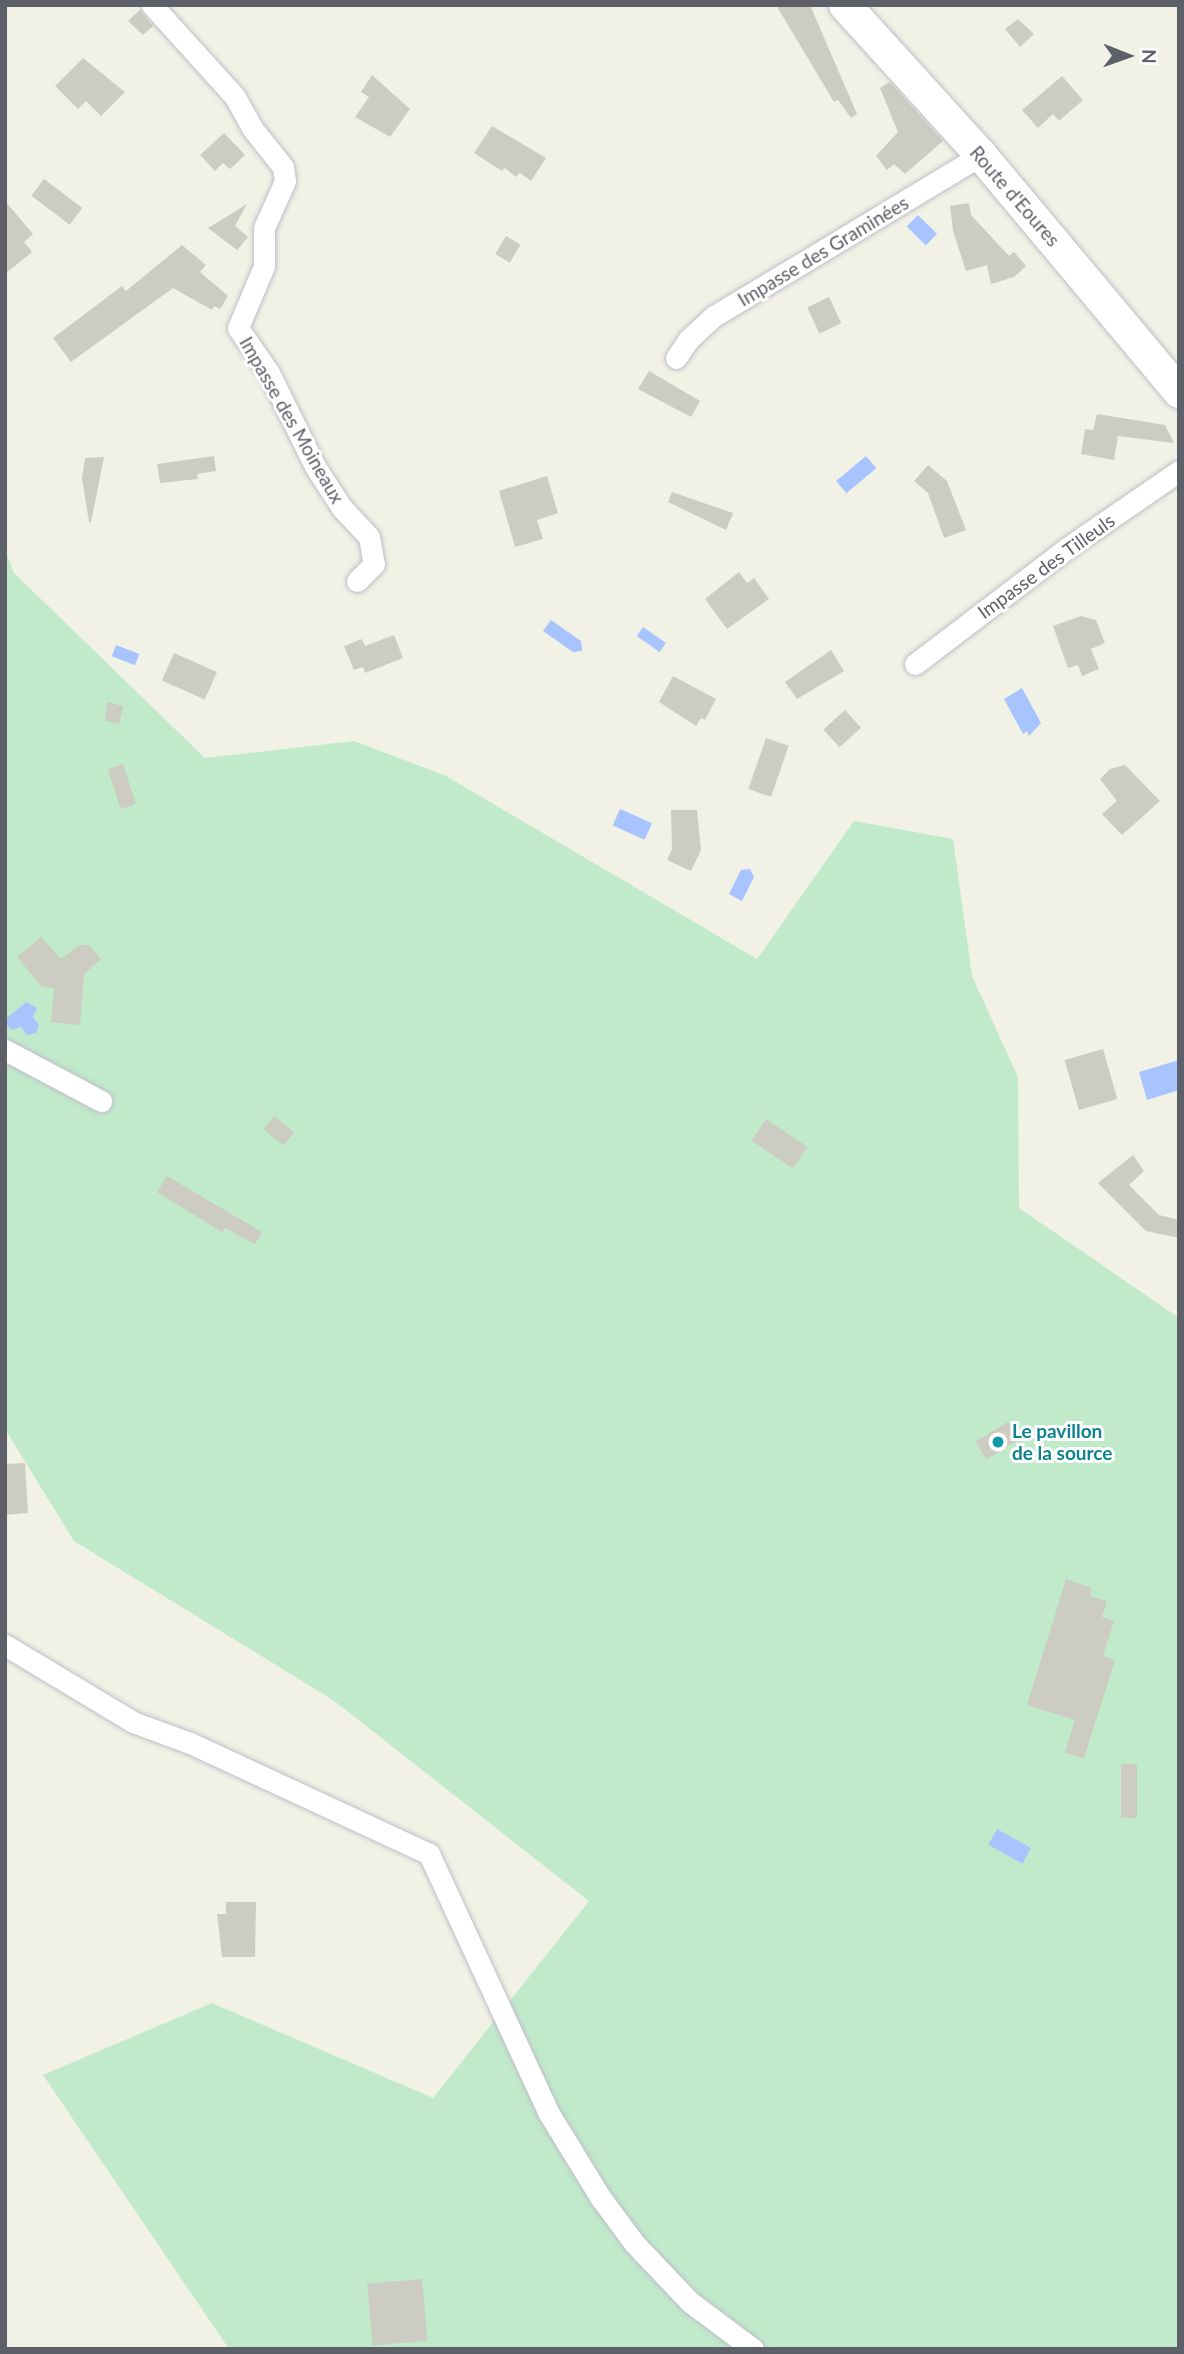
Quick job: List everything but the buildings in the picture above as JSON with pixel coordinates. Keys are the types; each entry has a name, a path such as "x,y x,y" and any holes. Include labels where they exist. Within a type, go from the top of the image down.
{"street":[{"name":"Impasse des Moineaux","path":"152,5 235,97 251,128 284,167 285,181 264,228 264,267 238,328 270,373 316,468 342,508 369,537 374,564 357,581"},
{"name":"Route d'Eoures","path":"845,5 981,155 1179,392"},
{"name":"Impasse des Graminées","path":"676,358 689,339 714,316 981,155"},
{"name":"Impasse des Tilleuls","path":"915,664 1067,548 1179,471"},
{"path":"5,1050 101,1101"},
{"path":"5,1645 133,1722 190,1743 429,1854 548,2112 600,2197 634,2243 690,2302 753,2349"}],"green space":[{"path":"5,550 14,573 205,758 354,741 446,776 757,959 854,821 953,839 972,976 1018,1077 1019,1208 1179,1318 1179,2349 229,2349 43,2075 212,2003 433,2098 589,1901 333,1700 74,1541 5,1429"}],"water":[{"path":"918,215 937,234 926,245 907,226"},
{"path":"866,456 876,468 846,493 836,481"},
{"path":"551,620 581,641 582,651 573,652 543,631"},
{"path":"643,627 666,643 660,652 637,636"},
{"path":"116,645 139,654 135,665 112,656"},
{"path":"1022,688 1041,723 1029,736 1027,731 1023,734 1004,699"},
{"path":"620,809 652,823 645,840 613,825"},
{"path":"750,869 754,877 742,901 729,894 741,870"},
{"path":"26,1002 37,1008 33,1017 39,1025 36,1033 27,1035 21,1027 12,1030 6,1024 7,1018"},
{"path":"1179,1060 1179,1090 1147,1100 1139,1072"},
{"path":"997,1829 1031,1848 1022,1864 988,1845"}],"place":[{"name":"Le pavillon de la source","path":"998,1442"}]}
